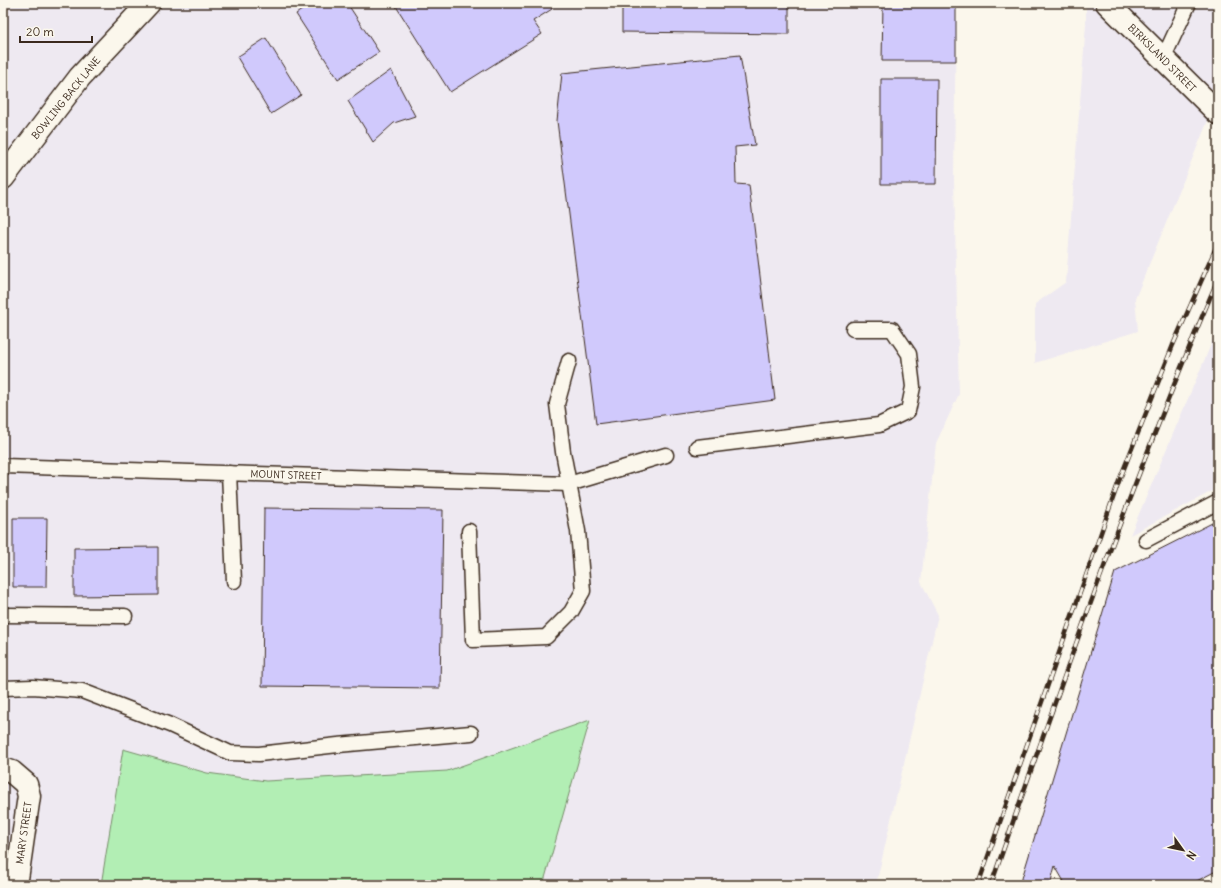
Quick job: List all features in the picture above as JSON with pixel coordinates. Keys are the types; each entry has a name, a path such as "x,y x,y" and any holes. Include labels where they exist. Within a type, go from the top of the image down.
{"street":[{"name":"BOWLING BACK LANE","path":"3,178 80,77 149,3"},
{"name":"BIRKSLAND STREET","path":"1107,3 1218,113"},
{"name":"MARY STREET","path":"3,769 12,772 26,784 29,796 17,879 14,885"}],"lane":[{"path":"1163,59 1188,3"},
{"path":"697,447 879,425 908,411 913,387 909,354 892,329 853,329"},
{"path":"469,531 473,640 546,637 571,612 583,591 578,531 563,452 557,404 569,361"},
{"name":"MOUNT STREET","path":"3,466 569,484 666,456"},
{"path":"229,473 234,581"},
{"path":"1146,540 1218,502"},
{"path":"3,615 125,616"},
{"path":"3,688 33,687 82,690 170,725 230,753 259,754 471,732"}],"shaded area":[{"path":"3,3 956,3 954,179 959,394 936,443 921,582 938,615 876,885 3,885"},
{"path":"1086,3 1218,3 1218,96 1135,299 1138,331 1035,363 1035,304 1066,282 1086,24"},
{"path":"1218,328 1218,488 1130,535"}],"green space":[{"path":"590,720 543,885 101,885 123,749 207,773 266,781 447,771"}],"building":[{"path":"312,3 347,3 379,52 338,79 296,14"},
{"path":"394,3 549,3 552,9 533,21 542,34 450,92"},
{"path":"622,3 789,3 789,34 622,32"},
{"path":"883,3 956,3 956,61 882,61"},
{"path":"266,38 301,95 271,114 237,57"},
{"path":"740,55 755,145 735,147 736,184 749,185 775,400 596,424 557,121 562,73"},
{"path":"391,70 415,116 394,123 373,142 348,101"},
{"path":"881,79 937,79 936,184 881,184"},
{"path":"264,508 443,510 440,688 262,686"},
{"path":"13,518 47,518 46,587 13,587"},
{"path":"1218,520 1218,870 1189,885 1066,885 1055,866 1050,885 1020,885 1115,572"},
{"path":"158,547 158,595 74,596 74,548"}],"railway":[{"path":"978,885 1119,481 1173,345 1218,243"},
{"path":"991,885 1099,580 1157,429 1218,279"}]}
